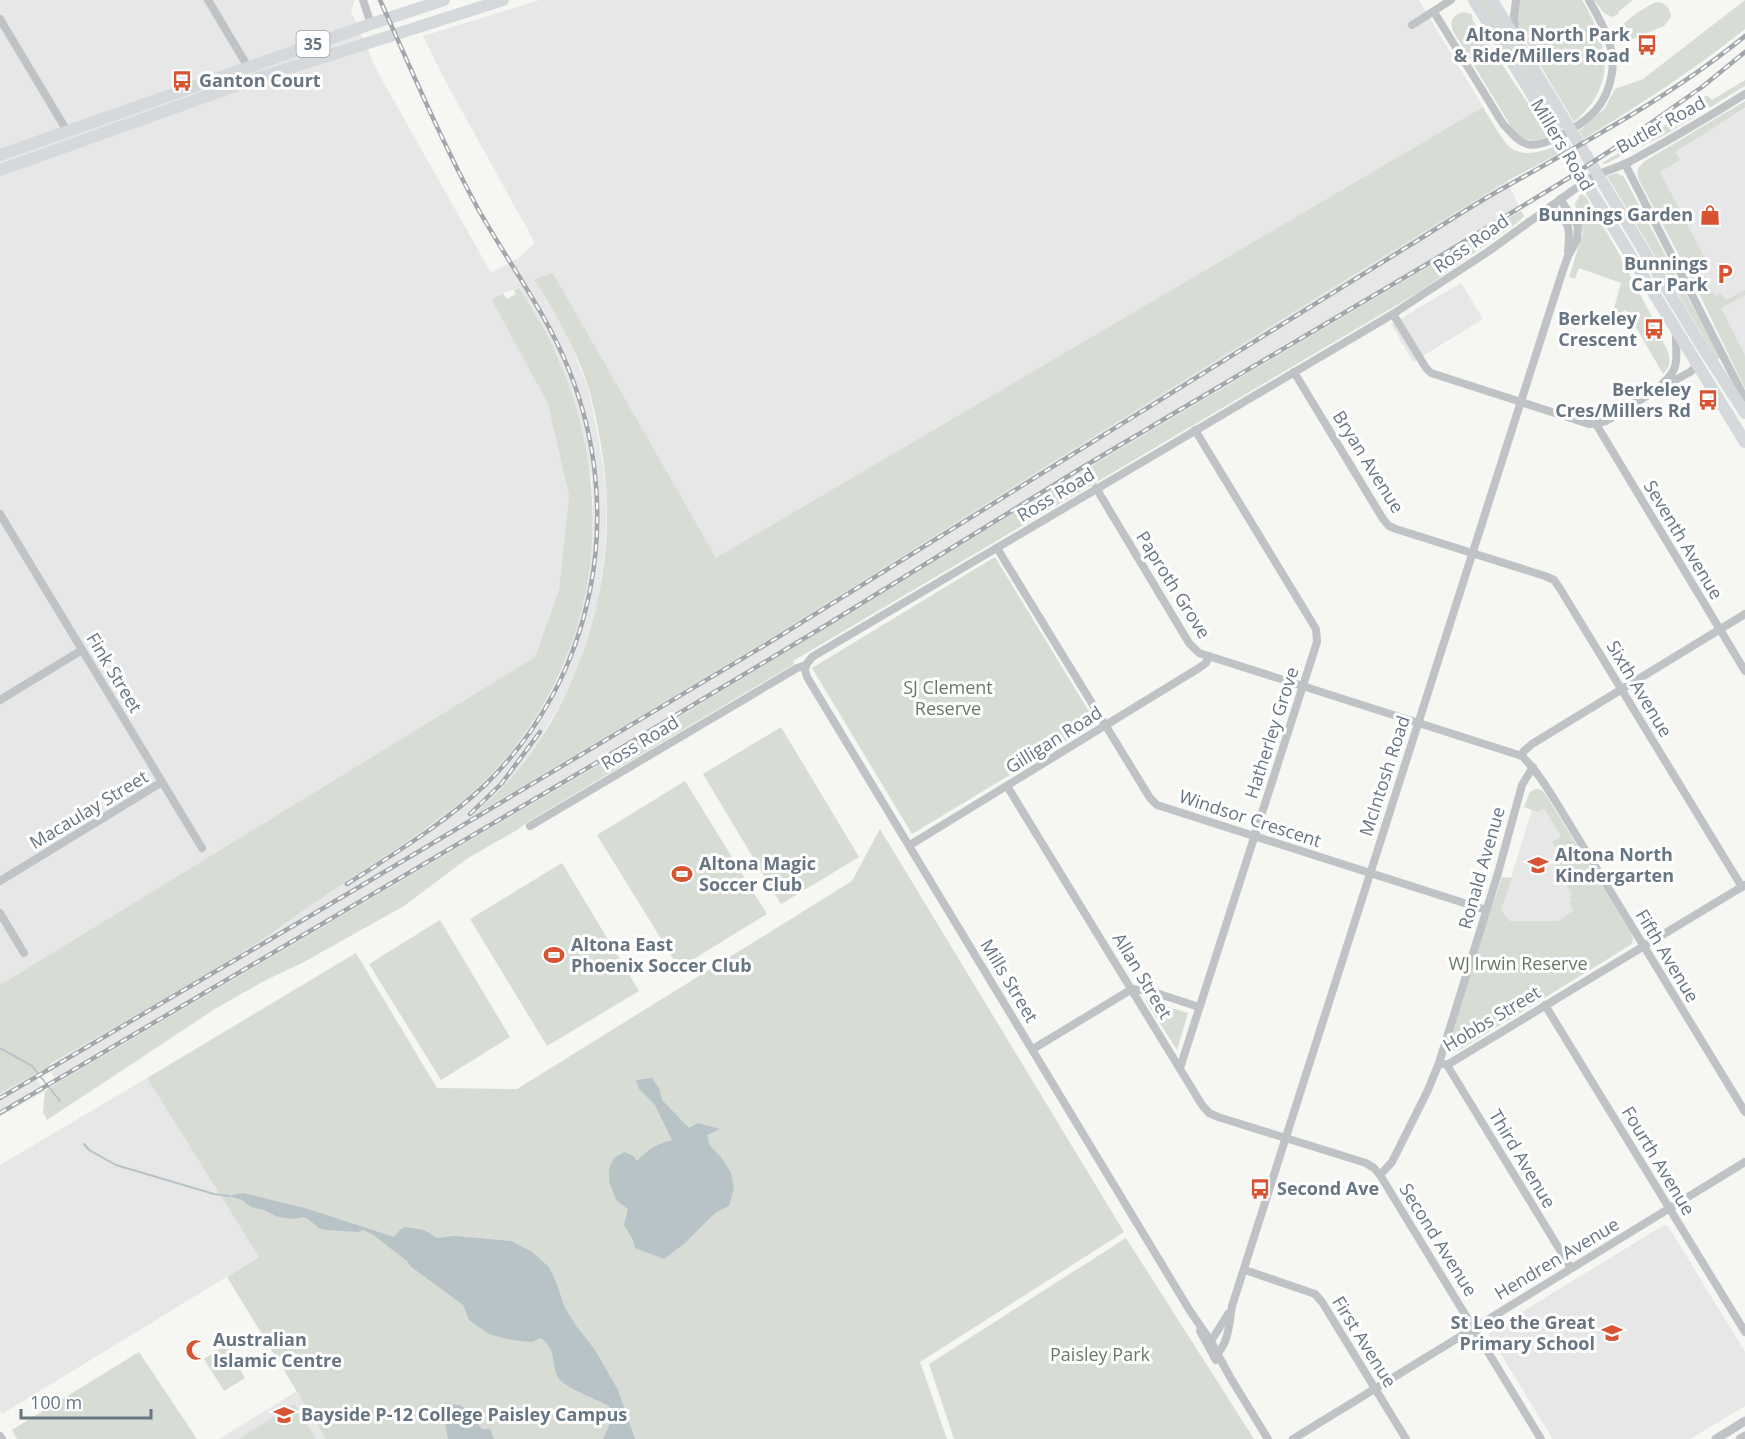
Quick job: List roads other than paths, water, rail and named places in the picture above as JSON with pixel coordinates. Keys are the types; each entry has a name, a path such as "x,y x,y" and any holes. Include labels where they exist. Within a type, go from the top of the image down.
{"main road":[{"name":"35","path":"0,154 444,0"},
{"path":"457,0 461,13"},
{"name":"35","path":"0,170 255,79 461,13 480,3 502,0"},
{"name":"Millers Road","path":"1474,0 1551,126 1593,182 1745,412"},
{"name":"Millers Road","path":"1492,0 1563,118 1593,182 1676,332 1745,442"},
{"path":"248,67 255,79"},
{"path":"182,90 187,103"},
{"path":"66,131 72,144"}],"street":[{"path":"208,0 248,67"},
{"path":"363,0 371,24"},
{"path":"1412,25 1451,0"},
{"path":"1515,38 1516,0"},
{"path":"1434,12 1503,124 1516,138 1534,145 1546,143 1584,121 1597,109 1607,91 1612,72 1612,53 1605,28 1589,0"},
{"path":"0,20 66,131"},
{"name":"Butler Road","path":"1593,182 1745,94"},
{"name":"Millers Road","path":"1626,164 1741,391 1745,412"},
{"name":"Ross Road","path":"530,826 797,668 806,666 807,661 812,657 1393,314 1455,274 1560,199 1593,182"},
{"name":"McIntosh Road","path":"1208,1341 1220,1328 1232,1306 1245,1270 1568,255 1577,240 1578,226 1560,199"},
{"name":"McIntosh Road","path":"1551,206 1569,228 1568,255"},
{"path":"1393,314 1431,373 1589,424 1606,421 1690,372 1698,365 1698,340"},
{"path":"1653,392 1670,377 1675,368 1676,332"},
{"name":"Bryan Avenue","path":"1294,372 1389,526 1472,553"},
{"name":"Seventh Avenue","path":"1596,424 1745,671"},
{"name":"Hatherley Grove","path":"1180,1068 1317,642 1316,629 1194,430"},
{"name":"Paproth Grove","path":"1096,488 1190,643 1199,653 1522,756"},
{"name":"Fink Street","path":"1,517 202,848"},
{"name":"Windsor Crescent","path":"997,548 1150,798 1157,805 1486,910"},
{"name":"Sixth Avenue","path":"1472,553 1554,580 1744,886"},
{"path":"1522,756 1532,744 1745,614"},
{"path":"0,700 82,650"},
{"name":"Gilligan Road","path":"910,845 1199,668 1206,663 1209,656"},
{"name":"Mills Street","path":"806,666 807,677 1268,1439"},
{"name":"Fifth Avenue","path":"1522,756 1533,767 1556,802 1745,1112"},
{"name":"Ronald Avenue","path":"1380,1175 1392,1162 1443,1064 1522,785 1533,767"},
{"name":"Macaulay Street","path":"0,881 162,782"},
{"name":"Allan Street","path":"1007,786 1202,1105 1209,1113 1218,1117 1286,1138"},
{"name":"Hobbs Street","path":"1443,1064 1744,886"},
{"path":"0,913 24,953"},
{"path":"1033,1049 1132,989 1150,991 1199,1007"},
{"name":"Fourth Avenue","path":"1545,1005 1745,1332"},
{"name":"Third Avenue","path":"1443,1064 1571,1268"},
{"name":"Second Avenue","path":"1286,1138 1366,1163 1380,1175 1541,1439"},
{"name":"Hendren Avenue","path":"1293,1439 1745,1162"},
{"name":"First Avenue","path":"1245,1270 1315,1294 1323,1302 1406,1439"},
{"name":"McIntosh Road","path":"1216,1355 1226,1340 1232,1306"},
{"path":"1716,1439 1745,1421"},
{"path":"1740,1439 1745,1436"}],"waterway":[{"path":"0,1048 32,1066 60,1101"},
{"path":"84,1144 89,1150 116,1165 214,1194 229,1196"}],"railway":[{"path":"347,884 419,837 470,799 523,741 553,694 576,643 590,590 597,535 596,479 586,424 569,370 549,328 464,182 380,0"},
{"path":"0,1098 770,642 1474,206 1654,101 1716,59 1745,36"},
{"path":"0,1113 601,760 1083,467 1567,179 1702,87 1745,52"},
{"path":"470,814 502,783 540,732"}],"place":[{"name":"Altona North Park & Ride/Millers Road","path":"1647,45"},
{"name":"Ganton Court","path":"182,81"},
{"name":"Bunnings Garden","path":"1710,215"},
{"name":"Bunnings Car Park","path":"1725,274"},
{"name":"Berkeley Crescent","path":"1654,329"},
{"name":"Berkeley Cres/Millers Rd","path":"1708,400"},
{"name":"Altona North Kindergarten","path":"1538,865"},
{"name":"Altona Magic Soccer Club","path":"682,874"},
{"name":"Altona East Phoenix Soccer Club","path":"554,955"},
{"name":"Second Ave","path":"1260,1189"},
{"name":"St Leo the Great Primary School","path":"1612,1333"},
{"name":"Australian Islamic Centre","path":"196,1350"},
{"name":"Bayside P-12 College Paisley Campus","path":"284,1415"}],"park label":[{"name":"SJ Clement Reserve","path":"948,698"},
{"name":"WJ Irwin Reserve","path":"1518,964"},
{"name":"Paisley Park","path":"1100,1355"}]}
